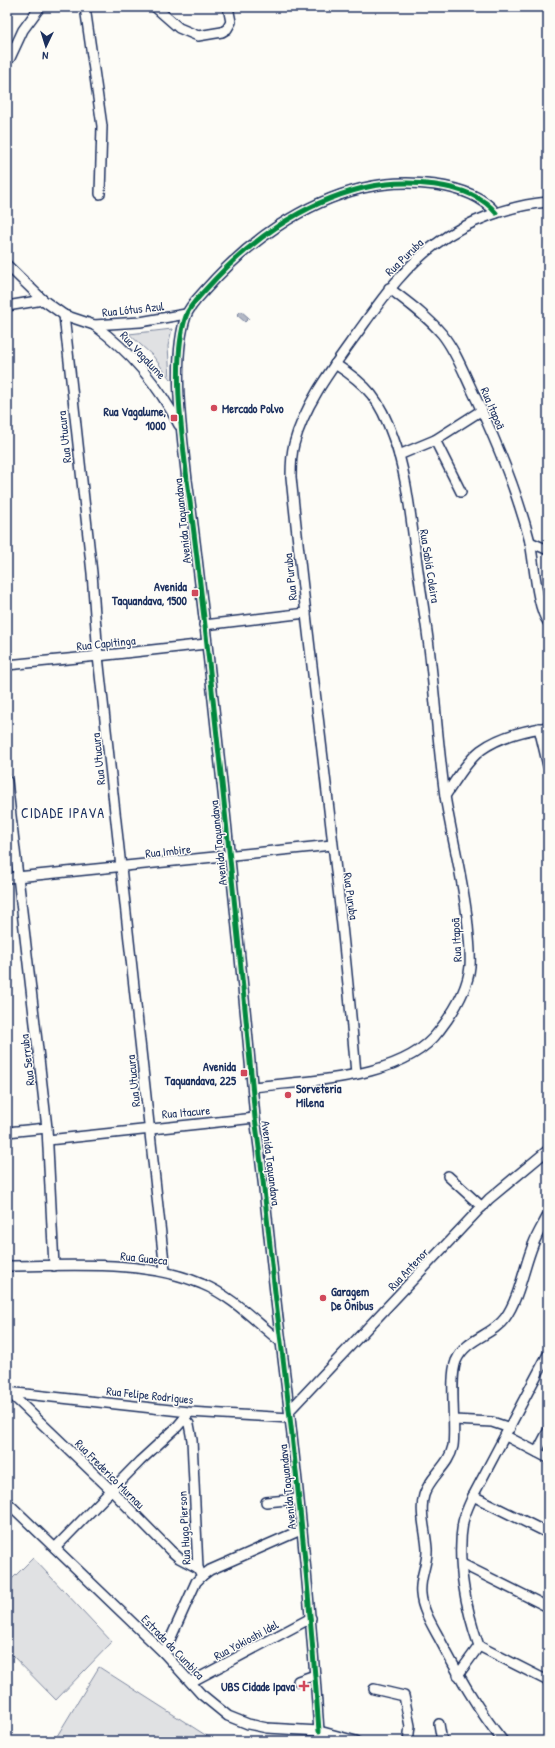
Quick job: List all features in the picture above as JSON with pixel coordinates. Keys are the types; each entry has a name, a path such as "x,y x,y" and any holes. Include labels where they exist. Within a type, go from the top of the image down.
{"street":[{"path":"10,58 23,30 40,7"},
{"path":"85,7 102,126 100,194"},
{"path":"155,7 179,28 198,36 222,32 227,29 231,22 231,15 228,7"},
{"path":"186,314 224,269 255,242 305,211 355,190 380,184 422,183 462,191 478,197 489,204 496,213"},
{"name":"Rua Puruba","path":"356,1074 347,959 332,845 291,477 291,459 294,444 307,412 335,364 389,288 435,244 465,226 496,213 515,207 548,202"},
{"name":"Rua Lótus Azul","path":"7,265 43,300 64,316 94,325 153,321 186,314"},
{"name":"Rua Itapoã","path":"389,288 442,334 461,366 482,410 508,476 530,542 540,597 545,618 548,622"},
{"path":"7,306 43,300"},
{"name":"Avenida Taquandava","path":"186,314 179,356 180,427 204,625 256,1118 264,1178 280,1342 290,1414 311,1618 319,1731"},
{"name":"Rua Utucura","path":"64,316 98,656 123,868 165,1271"},
{"name":"Rua Vagalume","path":"94,325 117,342 151,379 166,400 180,427"},
{"name":"Rua Sabiá Coleira","path":"335,364 359,380 372,394 388,424 399,456 429,645 445,796"},
{"path":"399,456 435,440 482,410"},
{"path":"435,440 461,492"},
{"path":"530,542 548,550"},
{"path":"204,625 306,613"},
{"name":"Rua Capitinga","path":"7,664 206,644"},
{"path":"445,796 465,767 481,750 498,740 543,728 548,766"},
{"name":"Rua Serruba","path":"7,781 47,1128 54,1266"},
{"name":"Rua Itapoã","path":"253,1087 356,1074 391,1065 409,1057 424,1047 438,1034 461,995 470,968 466,901 445,796"},
{"name":"Rua Imbire","path":"7,878 123,868 332,845"},
{"name":"Rua Itacure","path":"48,1140 150,1128 256,1118"},
{"path":"7,1132 47,1128"},
{"name":"Rua Antenor","path":"290,1414 482,1207 548,1150"},
{"path":"448,1176 482,1207"},
{"path":"503,1741 483,1716 458,1675 422,1601 420,1586 427,1551 424,1495 428,1487 448,1460 451,1453 454,1420 454,1372 456,1362 463,1349 472,1341 500,1324 505,1318 512,1306 533,1244 548,1215"},
{"name":"Rua Guaeca","path":"7,1266 142,1267 165,1271 203,1284 225,1297 280,1342"},
{"path":"548,1354 473,1496 463,1522 462,1564 471,1618 479,1646 548,1681"},
{"name":"Rua Felipe Rodrigues","path":"8,1392 186,1416 290,1414"},
{"name":"Rua Frederico Murnau","path":"8,1392 111,1490 178,1558 200,1572"},
{"path":"55,1548 186,1416"},
{"name":"Rua Hugo Pierson","path":"164,1653 200,1572 192,1440 186,1416"},
{"path":"454,1420 492,1422 548,1458"},
{"path":"537,1452 548,1431"},
{"path":"473,1496 548,1533"},
{"path":"266,1502 298,1499"},
{"name":"Estrada da Cumbica","path":"7,1502 164,1653 192,1682 201,1694 222,1711 248,1724 267,1728 319,1731 356,1741"},
{"path":"200,1572 210,1570 301,1530"},
{"path":"462,1564 548,1607"},
{"name":"Rua Yokioshi Idel","path":"192,1682 311,1618"},
{"path":"458,1675 479,1646"},
{"path":"298,1681 315,1675"},
{"path":"374,1689 404,1696 410,1726 408,1741"},
{"path":"439,1724 442,1741"}],"shaded area":[{"path":"241,311 249,318 245,322 237,315"},
{"path":"172,329 168,346 170,379 153,356 129,334"},
{"path":"33,1558 112,1642 56,1700 7,1650 7,1584"},
{"path":"99,1667 210,1738 208,1741 54,1741"}],"cycle path":[{"path":"319,1731 312,1634 298,1487 255,1118 225,810 183,441 179,397 179,354 187,312 207,288 223,271 258,240 278,226 319,203 363,188 396,183 415,183 453,188 470,194 484,202 496,213"}],"place":[{"name":"Mercado Polvo","path":"214,408"},
{"name":"Rua Vagalume, 1000","path":"174,418"},
{"name":"Avenida Taquandava, 1500","path":"195,593"},
{"name":"Avenida Taquandava, 225","path":"244,1073"},
{"name":"Sorveteria Milena","path":"288,1095"},
{"name":"Garagem De Ônibus","path":"323,1298"},
{"name":"UBS Cidade Ipava","path":"304,1686"}],"district":[{"name":"CIDADE IPAVA","path":"63,812"}]}
